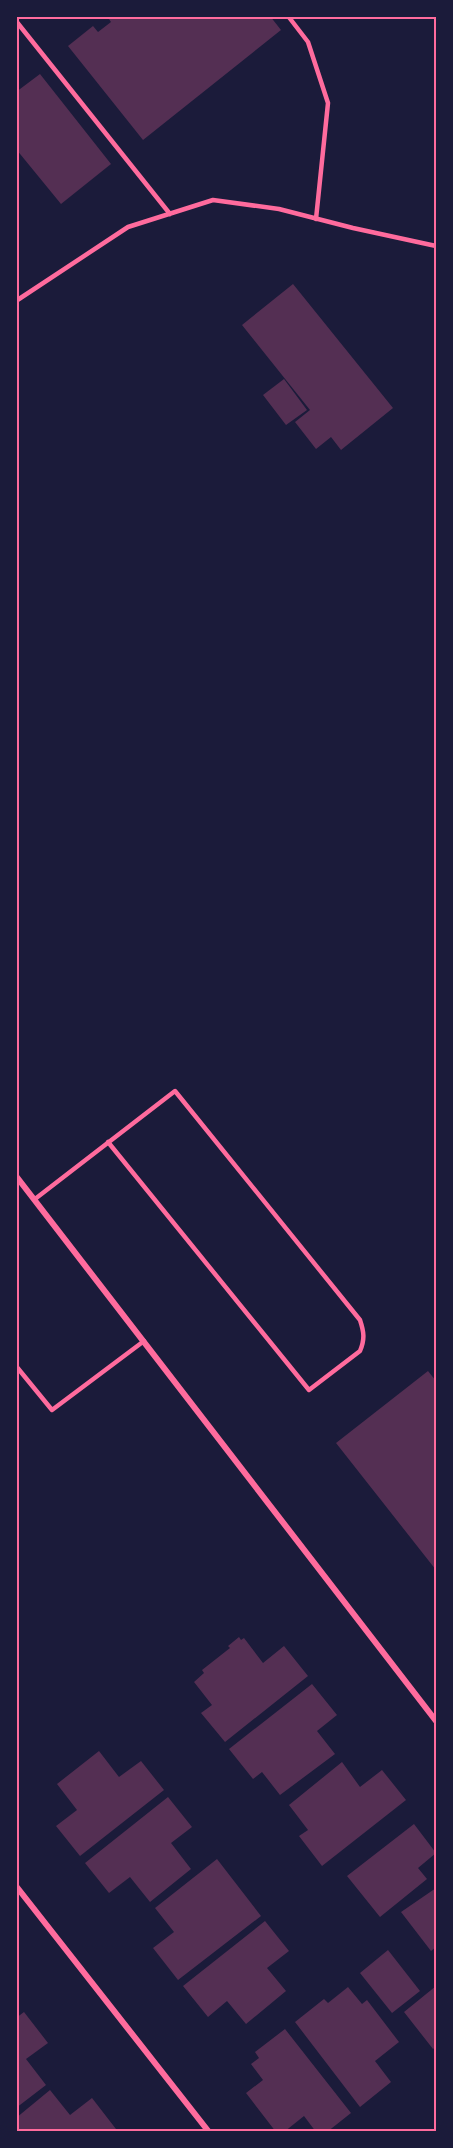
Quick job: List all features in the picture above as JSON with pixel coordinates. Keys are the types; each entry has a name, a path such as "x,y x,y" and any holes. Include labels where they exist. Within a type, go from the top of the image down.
{"street":[{"path":"16,1176 436,1720"},
{"path":"16,1886 209,2132"}],"lane":[{"path":"288,16 308,42 328,103 316,219"},
{"path":"16,21 170,214"},
{"path":"16,301 128,227 213,200 279,209 436,246"},
{"path":"35,1199 108,1142 175,1091 360,1320 364,1342 360,1351 309,1390 108,1142"},
{"path":"16,1366 52,1410 144,1341"}],"building":[{"path":"107,16 270,16 281,30 143,140 68,46 93,26 98,32 111,22"},
{"path":"40,74 111,164 61,204 16,149 16,92"},
{"path":"293,284 393,408 341,450 331,437 316,449 295,422 310,410 242,325"},
{"path":"284,379 307,410 286,425 263,395"},
{"path":"428,1371 436,1381 436,1570 336,1443"},
{"path":"239,1637 241,1640 244,1638 263,1663 284,1646 308,1676 225,1742 201,1713 212,1705 194,1682 204,1673 202,1670 230,1648 228,1646"},
{"path":"312,1684 337,1715 317,1731 335,1754 280,1795 262,1772 253,1779 229,1749"},
{"path":"99,1751 119,1777 141,1761 164,1790 80,1856 56,1826 77,1810 57,1784"},
{"path":"342,1762 360,1787 382,1770 406,1800 322,1866 299,1836 308,1830 289,1805"},
{"path":"168,1797 192,1827 171,1843 191,1869 150,1902 130,1877 109,1893 85,1863"},
{"path":"414,1824 436,1853 418,1868 427,1879 380,1917 347,1876"},
{"path":"217,1859 261,1916 178,1980 153,1948 174,1932 155,1908"},
{"path":"436,1888 436,1947 431,1951 401,1912"},
{"path":"265,1921 289,1951 267,1968 286,1991 246,2024 227,2001 208,2017 183,1986"},
{"path":"388,1950 420,1991 392,2013 360,1973"},
{"path":"436,1986 436,2047 433,2049 404,2012"},
{"path":"348,1987 362,2004 367,2000 399,2042 375,2061 391,2082 360,2107 295,2022 324,1999 328,2003"},
{"path":"24,2012 48,2043 26,2059 46,2085 16,2108 16,2018"},
{"path":"285,2029 351,2113 327,2132 316,2132 304,2116 284,2132 276,2132 246,2093 263,2080 251,2064 259,2058 255,2052"},
{"path":"50,2090 70,2115 92,2098 116,2129 112,2132 16,2132 16,2118"}]}
